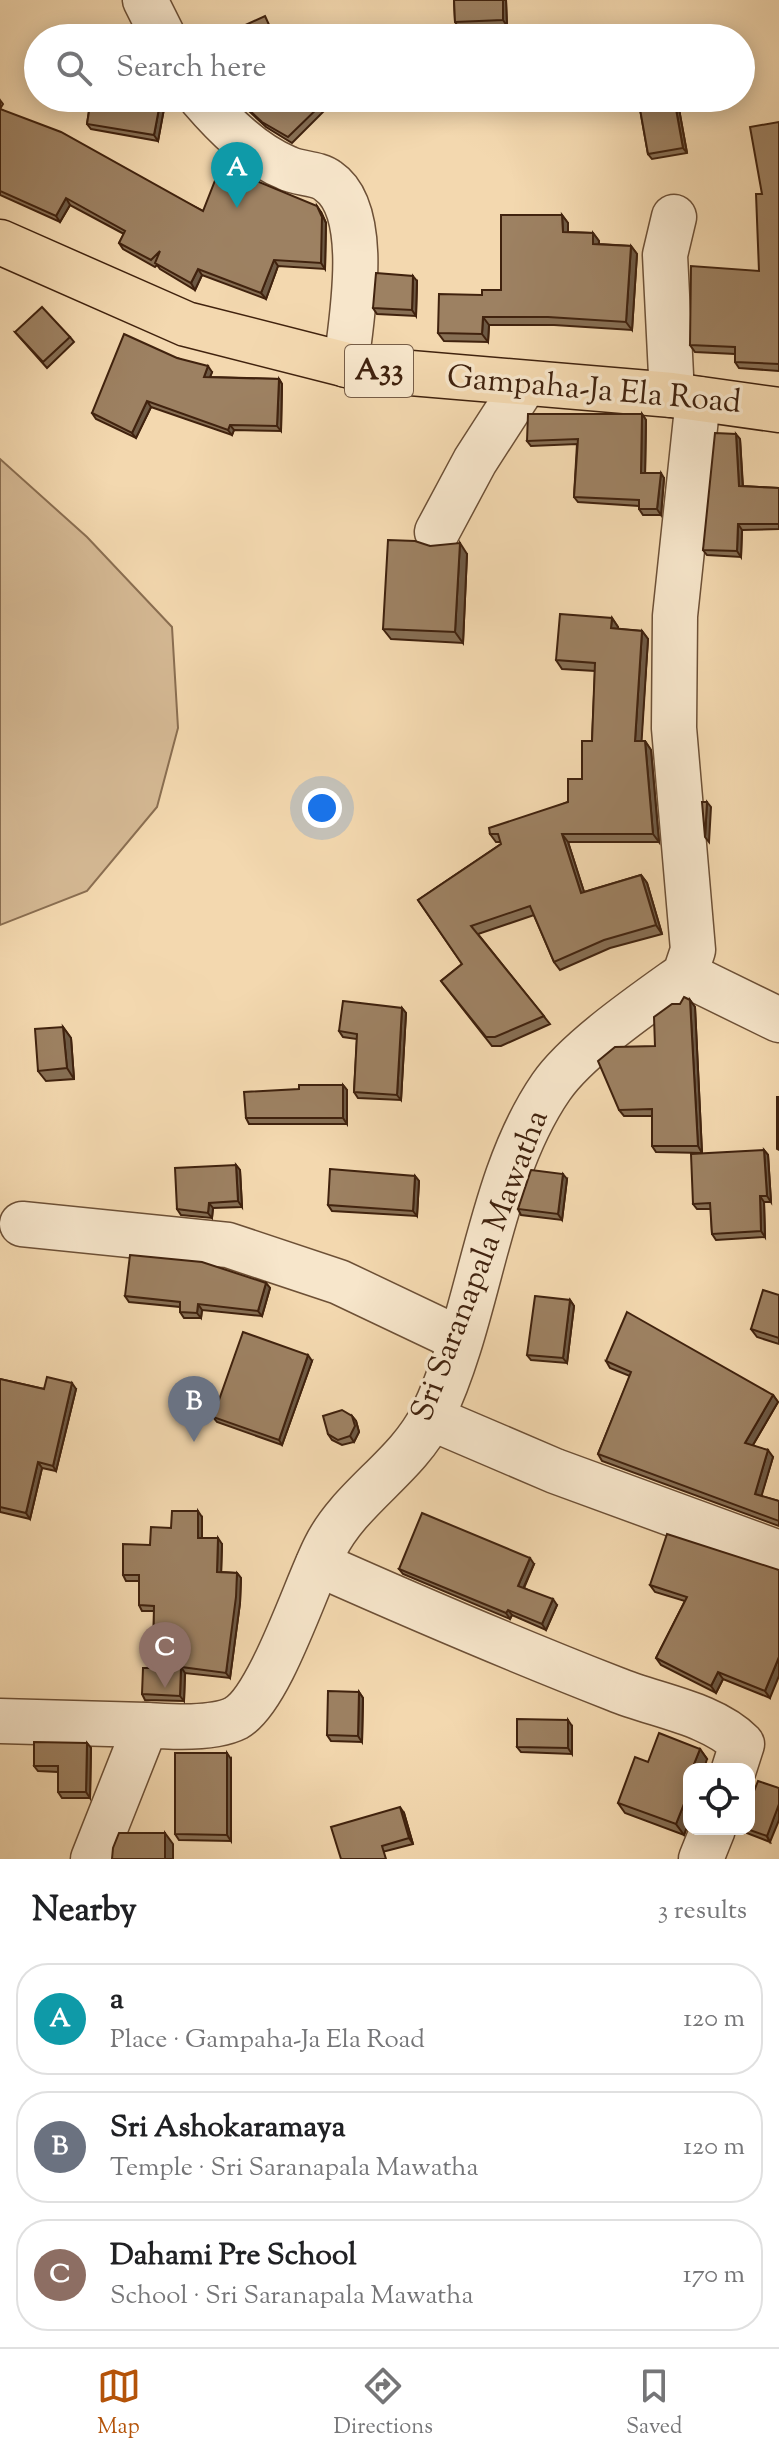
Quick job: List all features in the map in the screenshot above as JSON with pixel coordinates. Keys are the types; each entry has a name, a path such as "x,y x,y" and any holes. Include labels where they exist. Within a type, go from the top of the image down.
{"highway":[{"name":"Gampaha-Ja Ela Road","path":"0,242 186,324 346,365 524,385 685,397 779,410"}],"street":[{"path":"145,0 157,24"},
{"path":"215,112 250,147 287,168 328,180 347,203 354,234 354,296 346,365"},
{"path":"674,217 665,255 685,397 675,616 674,728 693,950 685,974 779,1020"},
{"path":"437,532 475,461 524,385"},
{"name":"Sri Saranapala Mawatha","path":"0,1721 181,1727 235,1718 253,1701 269,1674 318,1564 339,1526 431,1418 516,1156 553,1084 581,1057 685,974"},
{"path":"22,1224 228,1245 339,1282 459,1339"},
{"path":"431,1418 555,1471 779,1553"},
{"path":"318,1564 487,1639 647,1702 726,1728 742,1744 736,1763"},
{"path":"93,1859 146,1725"},
{"path":"701,1859 711,1835"}],"shaded area":[{"path":"0,459 87,537 172,627 178,728 157,807 87,891 0,925"}],"building":[{"path":"454,0 503,0 503,20 455,22"},
{"path":"265,16 269,24 248,24"},
{"path":"0,109 61,132 203,211 216,178 254,180 317,206 322,217 321,263 274,260 261,293 198,269 191,283 155,263 160,251 151,260 119,243 125,231 66,198 56,216 0,191"},
{"path":"89,112 158,112 154,135 87,124"},
{"path":"251,112 314,112 288,137"},
{"path":"640,112 677,112 683,148 648,154"},
{"path":"779,122 779,364 735,362 735,347 690,345 691,266 759,271 756,194 762,194 750,127"},
{"path":"501,215 562,215 563,232 593,233 593,244 631,246 626,322 483,317 482,334 438,333 439,294 482,295 482,290 501,290"},
{"path":"376,273 413,276 412,310 373,308"},
{"path":"42,307 70,337 43,362 15,332"},
{"path":"124,334 177,358 208,366 204,377 279,379 277,426 230,425 228,430 147,401 132,433 92,413"},
{"path":"528,414 642,414 641,473 661,473 657,509 639,509 639,500 574,497 578,439 527,441"},
{"path":"715,433 736,434 739,486 779,488 779,524 738,524 737,551 703,550"},
{"path":"388,540 415,541 430,546 460,543 455,632 383,629"},
{"path":"560,614 612,618 611,628 642,631 635,741 645,741 653,834 562,834 581,893 641,875 656,925 604,940 554,962 530,906 471,926 544,1016 495,1037 486,1037 441,981 462,964 418,900 501,844 498,834 490,834 489,828 568,802 568,779 582,779 582,741 592,741 595,663 556,660"},
{"path":"702,802 707,802 705,837"},
{"path":"684,997 690,1000 698,1146 652,1146 652,1109 619,1110 598,1061 615,1047 655,1046 654,1017 672,1004 680,1004"},
{"path":"343,1001 402,1008 397,1095 354,1092 357,1034 339,1031"},
{"path":"63,1027 67,1068 38,1071 35,1029"},
{"path":"299,1085 343,1085 343,1118 246,1118 244,1092 299,1089"},
{"path":"779,1097 779,1150 777,1149"},
{"path":"764,1150 767,1196 760,1196 761,1231 712,1234 710,1203 693,1204 691,1154"},
{"path":"236,1165 238,1201 209,1203 208,1213 177,1209 175,1168"},
{"path":"330,1169 415,1176 413,1211 328,1205"},
{"path":"531,1170 563,1174 558,1214 518,1209"},
{"path":"130,1255 202,1262 266,1283 258,1311 198,1304 197,1313 180,1312 180,1302 125,1296"},
{"path":"763,1290 779,1295 779,1338 751,1329"},
{"path":"535,1296 570,1300 563,1358 527,1355"},
{"path":"627,1312 773,1395 745,1443 768,1450 755,1494 779,1501 779,1521 598,1454 631,1372 606,1361"},
{"path":"243,1332 308,1355 279,1440 213,1417"},
{"path":"47,1377 72,1383 53,1466 38,1462 26,1513 0,1507 0,1379 44,1389"},
{"path":"342,1410 352,1416 355,1426 350,1436 338,1440 328,1434 323,1416"},
{"path":"172,1511 198,1511 198,1538 218,1538 217,1572 237,1573 226,1673 181,1667 180,1696 142,1694 143,1668 153,1668 154,1606 139,1605 139,1575 123,1575 123,1544 150,1545 151,1527 171,1528"},
{"path":"422,1513 530,1558 518,1586 553,1599 542,1624 508,1610 506,1613 399,1569"},
{"path":"667,1534 779,1570 779,1657 765,1691 718,1672 711,1686 656,1658 687,1597 650,1585"},
{"path":"328,1691 359,1692 358,1736 327,1735"},
{"path":"517,1719 568,1720 568,1748 517,1747"},
{"path":"659,1733 700,1749 694,1763 683,1763 683,1806 676,1824 618,1803 635,1757 648,1762"},
{"path":"34,1742 87,1743 86,1792 58,1792 58,1766 34,1766"},
{"path":"175,1753 227,1753 227,1835 175,1834"},
{"path":"758,1781 779,1788 779,1804 767,1836 755,1832 755,1789"},
{"path":"400,1807 409,1838 382,1846 386,1859 341,1859 331,1827"},
{"path":"119,1833 165,1833 165,1859 112,1859"}],"place":[{"name":"a","path":"237,208"},
{"name":"Sri Ashokaramaya","path":"194,1442"},
{"name":"Dahami Pre School","path":"165,1688"}]}
